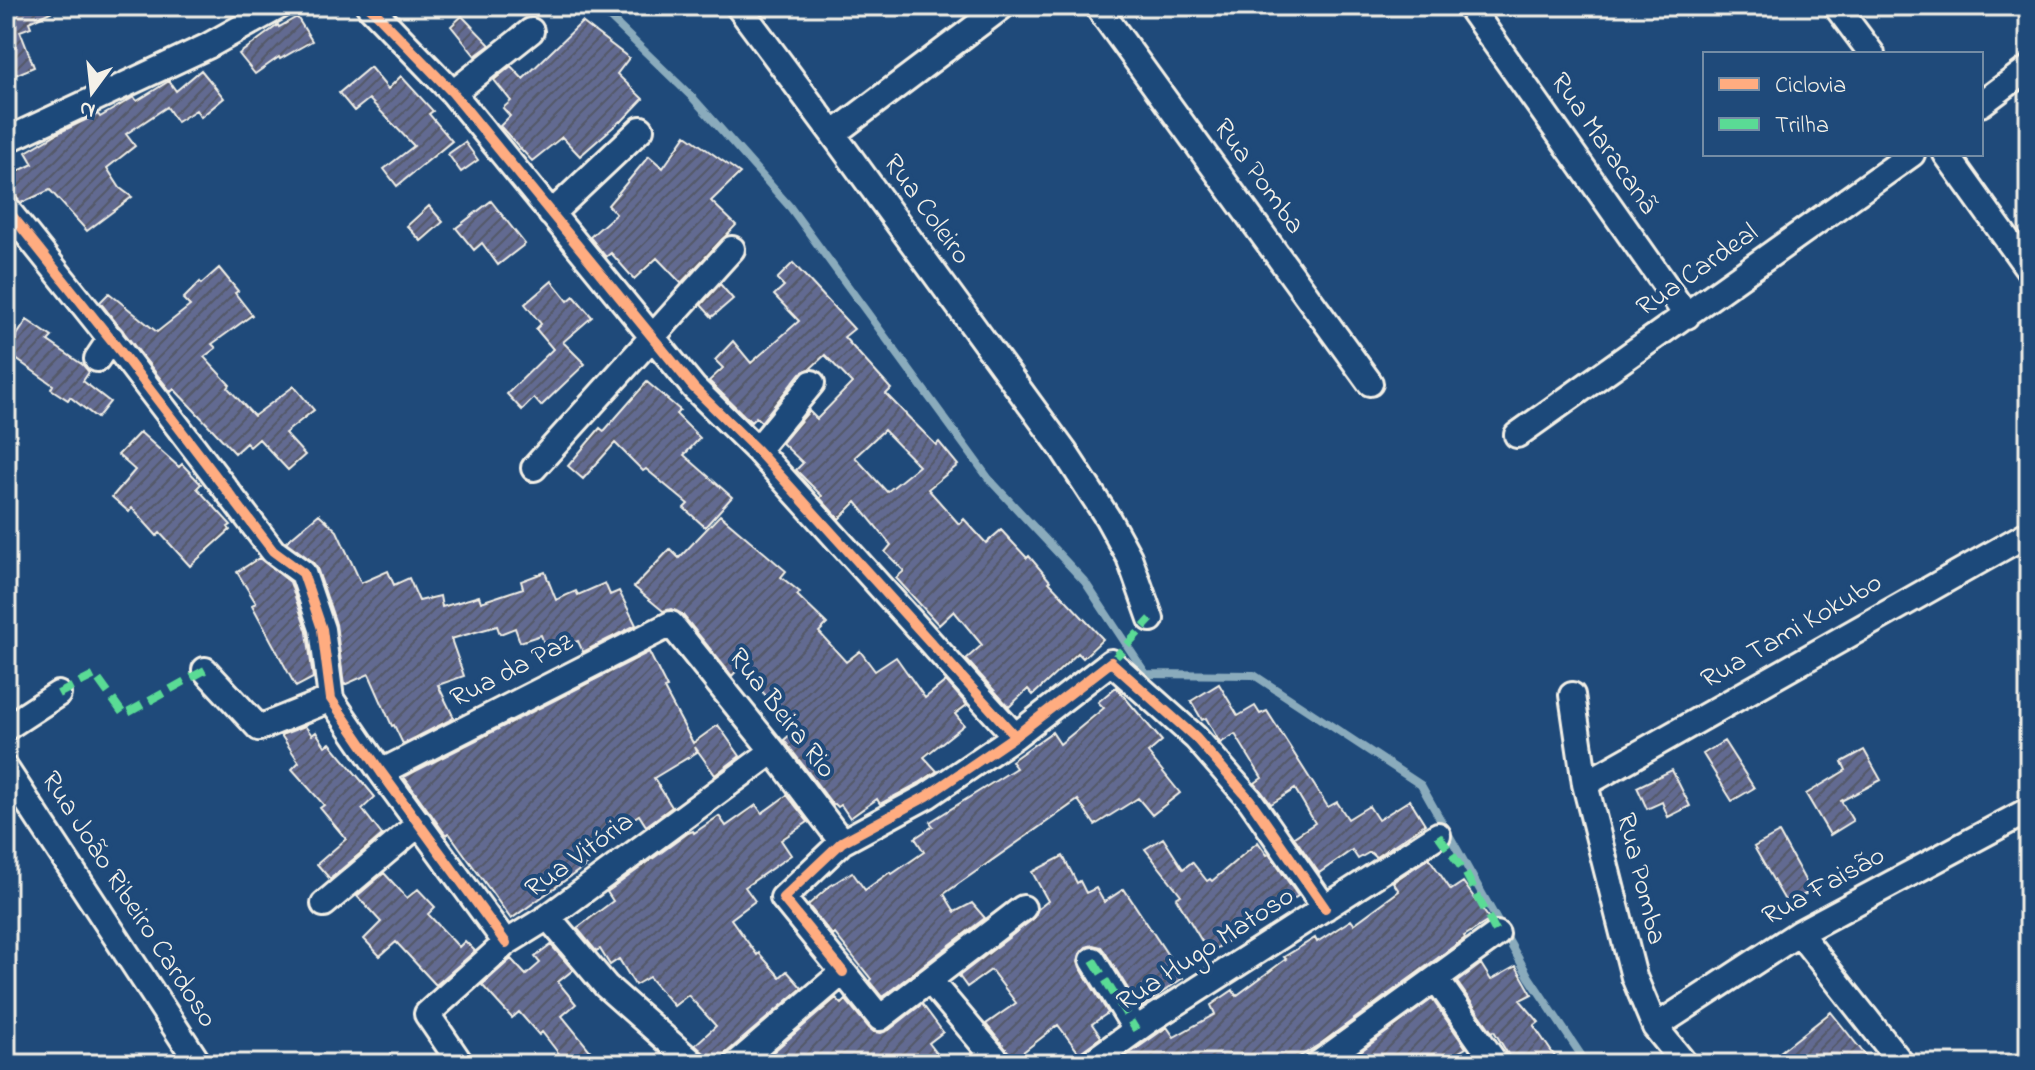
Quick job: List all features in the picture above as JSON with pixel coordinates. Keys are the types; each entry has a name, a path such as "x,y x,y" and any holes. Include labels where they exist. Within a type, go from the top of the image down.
{"street":[{"path":"9,139 208,46 280,6"},
{"path":"369,6 453,93 694,388 757,450 1015,736"},
{"name":"Rua Coleiro","path":"738,6 1064,451 1129,557 1151,619"},
{"path":"833,134 1003,6"},
{"name":"Rua Pomba","path":"1097,6 1370,383"},
{"name":"Rua Maracanã","path":"1469,6 1687,316"},
{"path":"1836,6 1870,52"},
{"path":"453,93 531,31"},
{"path":"1983,102 2029,68"},
{"path":"551,214 641,129"},
{"name":"Rua Cardeal","path":"1517,435 1909,156"},
{"path":"1947,156 2029,270"},
{"path":"6,208 111,338 273,551 303,573 322,629 331,699 506,943"},
{"path":"534,468 732,249"},
{"path":"97,359 111,338"},
{"path":"757,450 812,383"},
{"name":"Rua Tami Kokubo","path":"1585,784 2029,533"},
{"name":"Rua Beira Rio","path":"671,624 842,842"},
{"name":"Rua da Paz","path":"381,772 671,624"},
{"path":"1023,908 880,1018 783,898 842,842 927,796 1015,736 1111,662 1196,738 1241,790 1325,908"},
{"path":"205,670 259,728 331,699"},
{"path":"6,728 58,694"},
{"name":"Rua Pomba","path":"1572,695 1585,784 1634,977 1655,1027 1685,1064"},
{"name":"Rua Vitória","path":"461,1064 427,1014 506,943 548,917 773,751"},
{"name":"Rua João Ribeiro Cardoso","path":"6,769 199,1064"},
{"name":"Rua Faisão","path":"1655,1027 1799,933 2029,810"},
{"path":"324,904 420,823"},
{"name":"Rua Hugo Matoso","path":"1089,1064 1136,1030 1438,835"},
{"path":"548,917 606,986 694,1064"},
{"path":"1799,933 1902,1064"},
{"path":"1318,1064 1497,934"},
{"path":"1093,960 1136,1030"},
{"path":"736,1064 843,972"},
{"path":"1437,980 1496,1064"},
{"path":"930,981 1000,1064"}],"building":[{"path":"6,6 63,6 29,22 31,27 20,31 34,67 6,79"},
{"path":"462,16 490,45 475,56 451,26"},
{"path":"297,17 312,41 279,57 255,74 239,54 278,25"},
{"path":"582,22 629,58 617,74 643,99 580,156 562,137 532,161 500,126 510,116 503,108 511,101 494,80 511,66 523,79"},
{"path":"370,67 388,89 401,76 433,111 429,114 452,141 397,186 384,169 414,146 369,99 354,111 339,93"},
{"path":"201,70 224,98 201,117 196,110 177,122 167,107 126,134 135,146 107,168 120,188 132,197 87,231 50,190 21,203 15,196 6,177 33,164 26,152 58,133 98,114 100,117 134,97 137,101 169,81 176,91"},
{"path":"686,135 740,173 711,201 736,225 681,283 657,258 634,279 611,253 606,257 590,237 616,214 608,205 649,156 663,168"},
{"path":"465,142 478,160 461,172 448,154"},
{"path":"491,201 525,244 498,265 482,243 474,250 456,228"},
{"path":"429,206 443,222 421,241 407,226"},
{"path":"793,263 854,329 844,337 891,389 886,394 936,445 939,442 958,465 928,489 959,524 964,519 986,543 1001,530 1027,558 1029,556 1103,639 1083,658 1078,653 1033,695 1028,689 1009,707 966,659 982,645 954,611 939,625 896,578 904,571 885,552 891,545 856,502 839,519 796,470 803,463 782,443 809,411 817,419 852,383 825,355 810,369 800,373 761,422 756,417 751,422 709,381 723,368 715,360 733,341 751,363 799,321 774,295 784,286 777,279","holes":["884,430 919,466 887,492 855,457"]},
{"path":"219,268 252,315 212,344 216,348 204,357 254,416 294,386 314,410 285,433 305,455 288,470 259,439 250,447 246,443 235,453 174,389 171,392 100,302 109,293 157,332 190,306 183,299"},
{"path":"552,281 568,301 574,296 592,317 563,342 585,364 541,406 534,398 522,410 507,394 553,349 536,329 541,324 525,304"},
{"path":"720,284 733,299 712,317 701,305"},
{"path":"27,320 52,337 48,341 89,372 83,381 110,402 97,418 70,397 68,400 51,389 53,385 6,352"},
{"path":"647,382 680,410 676,414 700,438 684,455 732,497 705,527 684,508 688,504 646,469 643,471 615,443 583,479 568,466 600,428 605,432"},
{"path":"140,432 179,467 182,464 201,484 197,488 231,525 228,527 230,530 190,566 132,508 129,512 112,497 135,470 118,455"},
{"path":"319,514 337,531 361,583 388,571 394,585 409,578 419,601 440,596 442,607 479,596 481,602 523,588 521,581 545,572 556,600 576,591 578,595 605,583 610,595 619,591 636,625 583,652 578,641 547,652 541,635 520,642 515,628 500,634 497,626 451,639 464,676 438,685 454,718 403,744 369,674 344,685 336,624 317,568 286,542"},
{"path":"720,515 786,571 781,577 800,592 797,595 827,624 819,632 846,662 860,651 875,671 896,657 925,698 946,681 967,705 955,714 964,725 924,757 937,771 880,804 877,799 850,818 841,805 833,805 784,740 791,734 782,723 787,719 740,667 732,676 682,614 671,609 663,611 634,587 670,549 679,558"},
{"path":"259,558 290,582 307,632 313,678 296,687 252,605 256,603 237,572"},
{"path":"649,652 667,688 664,689 693,743 718,725 740,756 715,775 695,747 697,752 654,778 672,807 646,826 639,815 580,853 588,864 511,919 404,777"},
{"path":"1219,684 1238,716 1255,706 1260,714 1267,711 1328,807 1337,802 1348,819 1369,806 1378,820 1410,800 1425,824 1376,857 1370,852 1358,859 1352,850 1319,873 1294,837 1315,823 1295,789 1271,804 1255,783 1262,778 1235,734 1220,743 1206,718 1202,720 1191,701"},
{"path":"1116,687 1162,741 1148,753 1180,793 1152,815 1138,798 1095,825 1078,800 944,894 955,912 972,903 985,918 882,997 835,934 833,936 808,905 852,872 865,890 924,852 915,838 933,826 930,822 1016,768 1011,761 1052,732 1060,744 1104,708 1098,702"},
{"path":"305,726 312,735 316,732 325,746 330,743 375,797 362,809 382,835 330,879 317,864 346,839 320,808 324,805 292,769 299,762 281,735"},
{"path":"1724,741 1754,788 1732,801 1703,754"},
{"path":"1864,750 1881,780 1841,801 1853,821 1830,835 1806,794 1846,770 1842,762"},
{"path":"1672,770 1690,806 1668,817 1662,802 1647,809 1637,787"},
{"path":"787,795 808,822 781,840 791,855 745,887 755,901 731,919 757,955 759,953 780,977 787,971 802,988 726,1053 721,1064 711,1064 695,1045 716,1026 688,995 674,1006 649,977 635,985 619,959 610,965 600,949 596,951 577,928 613,901 607,892 688,833 694,833 719,816 726,826 756,805 762,813"},
{"path":"1779,833 1811,891 1787,904 1754,847"},
{"path":"1163,838 1183,869 1192,862 1207,881 1212,881 1258,842 1298,896 1209,953 1176,898 1181,895 1145,849"},
{"path":"1063,856 1086,893 1096,888 1104,902 1124,889 1183,978 1140,1008 1101,947 1086,947 1080,954 1080,967 1108,1013 1092,1024 1101,1037 1079,1053 1058,1025 1014,1059 986,1024 1016,1003 991,970 967,987 959,976 1033,919 1038,909 1048,901 1032,872"},
{"path":"1429,858 1451,890 1463,882 1490,920 1320,1044 1288,1064 1115,1064 1167,1027 1174,1037 1215,1014 1211,1005 1233,990 1236,996 1286,959 1284,957 1315,938 1317,942 1351,920 1354,924 1399,891 1393,882"},
{"path":"384,873 407,898 418,889 435,907 428,914 459,947 465,941 475,951 436,985 396,942 380,956 364,939 381,922 357,896"},
{"path":"551,945 573,970 558,982 576,1004 562,1016 601,1064 567,1064 542,1032 539,1035 519,1012 512,1018 482,985 511,959 526,975 540,963 535,957"},
{"path":"1481,964 1491,980 1516,966 1532,994 1520,1000 1539,1022 1534,1026 1560,1064 1514,1064 1494,1031 1457,982"},
{"path":"836,998 842,1004 846,1000 869,1028 881,1033 922,1004 943,1032 929,1043 945,1064 759,1064"},
{"path":"1432,999 1466,1048 1438,1064 1353,1064 1350,1059"},
{"path":"1831,1012 1866,1056 1855,1064 1765,1064"}],"waterway":[{"path":"598,6 693,98 790,207 989,479 1085,582 1146,674 1254,675 1421,785 1529,977 1587,1064"}],"marked path":[{"path":"6,146 9,139"},
{"path":"1111,662 1151,619"},
{"path":"58,694 95,675 124,715 205,670"},
{"path":"1438,835 1466,874 1497,934"},
{"path":"1093,960 1136,1030"}],"cycle path":[{"path":"369,6 453,93 694,388 757,450 1015,736"},
{"path":"6,208 273,551 303,573 322,629 331,699 506,943"},
{"path":"843,972 783,898 842,842 927,796 1015,736 1111,662 1196,738 1250,800 1325,908"}]}
